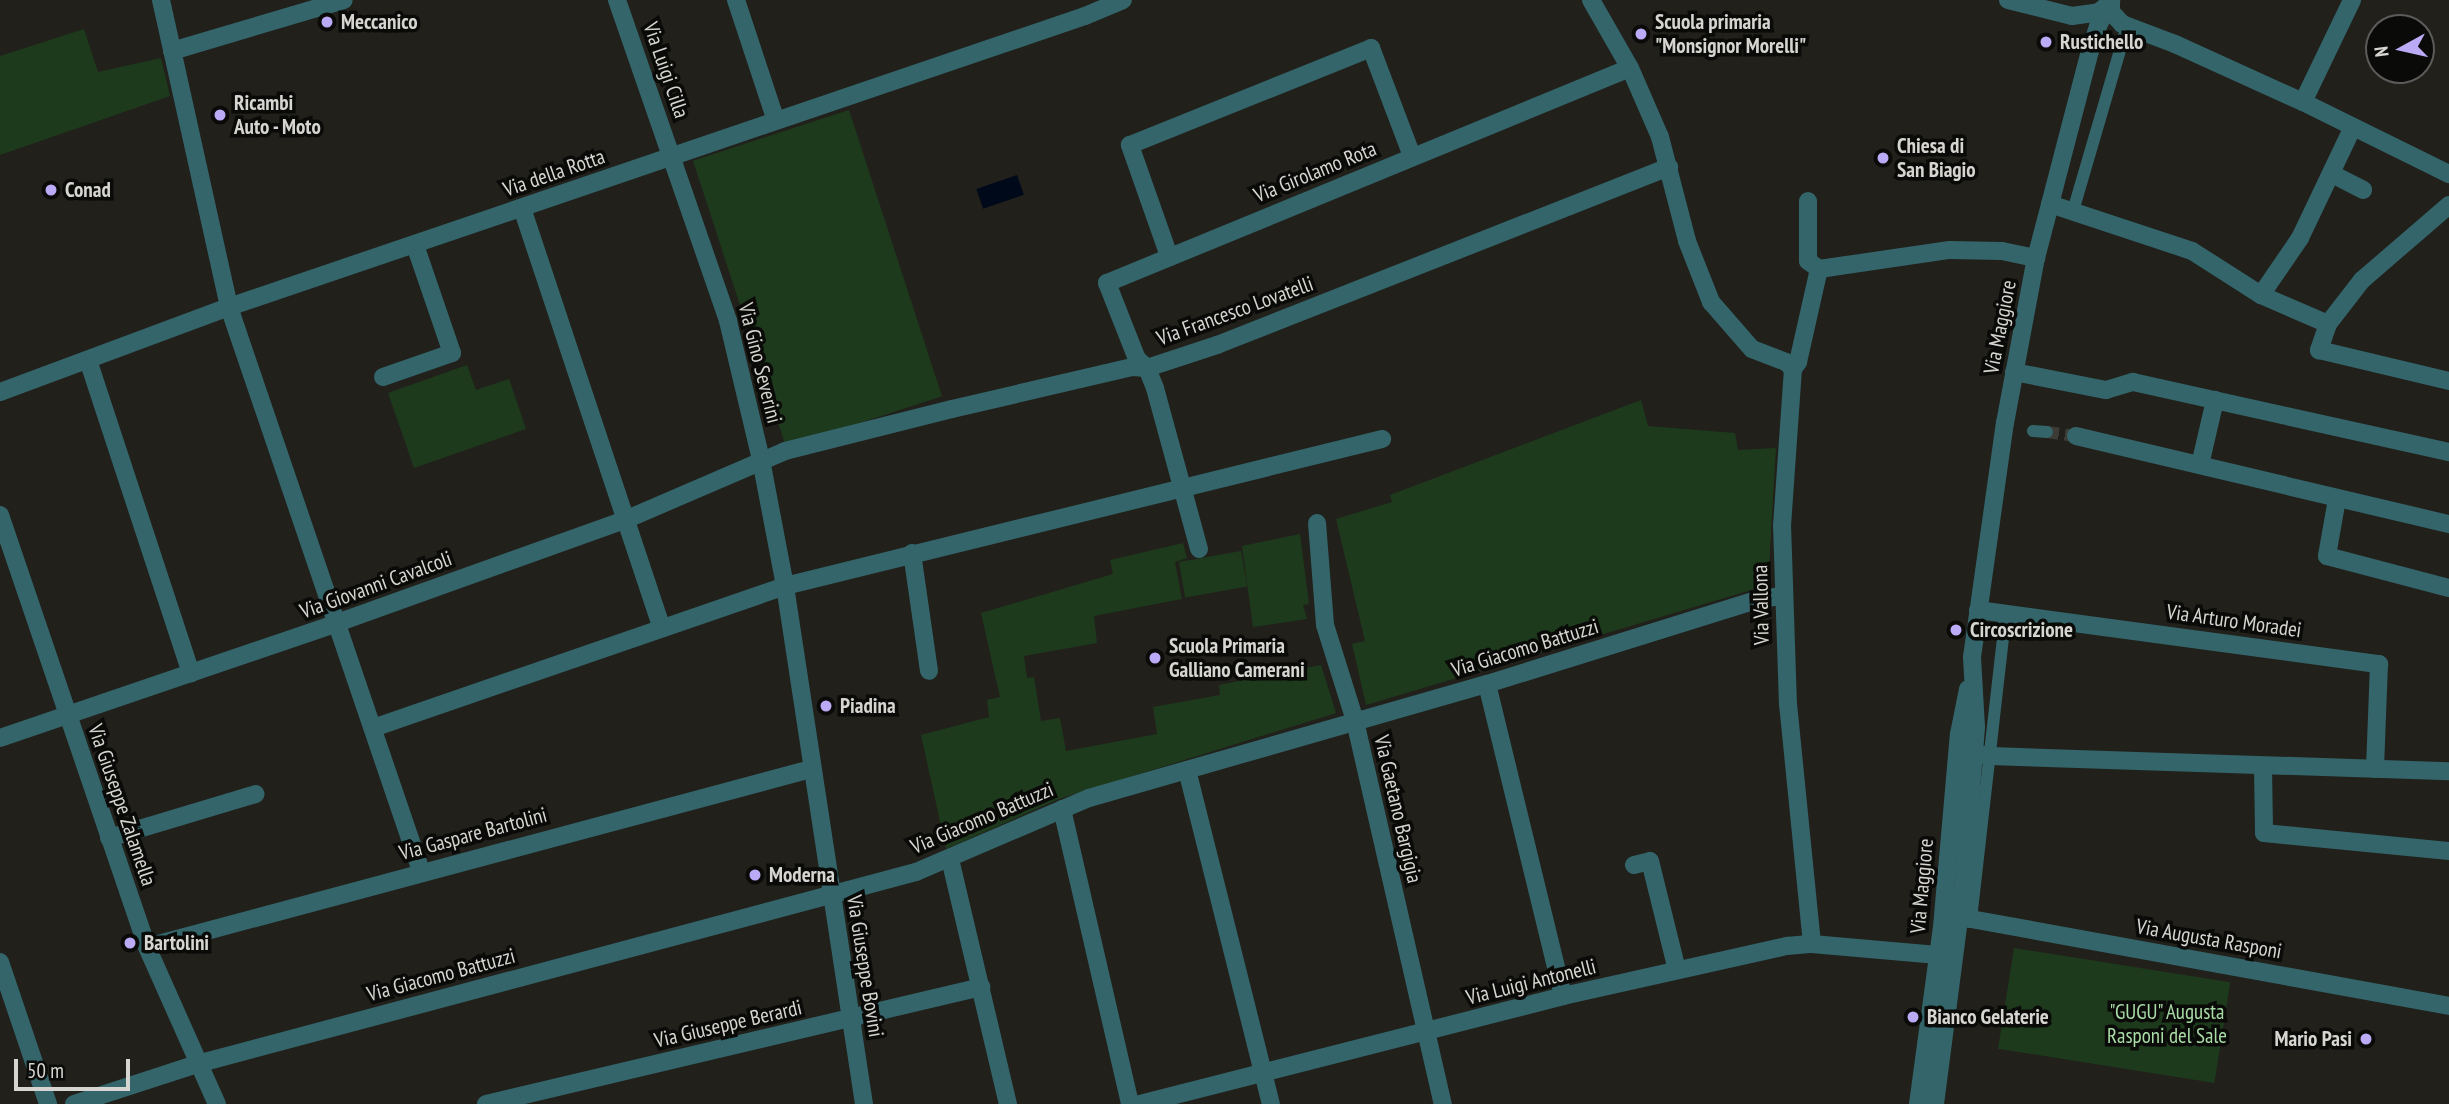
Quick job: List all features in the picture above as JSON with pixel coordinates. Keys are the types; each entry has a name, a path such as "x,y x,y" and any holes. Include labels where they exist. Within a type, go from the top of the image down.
{"street":[{"path":"161,0 229,307 421,871"},
{"path":"172,51 344,0"},
{"name":"Via Luigi Cilla","path":"617,0 672,156"},
{"path":"736,0 776,121"},
{"name":"Via della Rotta","path":"0,392 229,307 1123,0"},
{"path":"1591,0 1630,68 1660,137 1687,241 1711,302 1752,349 1786,362 1793,369"},
{"path":"2008,0 2072,16 2099,12 2111,1"},
{"path":"2303,102 2352,0"},
{"path":"2111,1 2111,12 2124,25 2175,44 2303,102 2449,174"},
{"name":"Via Maggiore","path":"1918,1104 1942,927 1957,747 1972,672 1978,610 2014,372 2036,258 2090,51 2098,26 2111,1"},
{"path":"2072,16 2089,38 2090,51"},
{"path":"2090,51 2102,33 2112,26 2124,25"},
{"path":"2073,211 2124,25"},
{"path":"1169,256 1129,145 1371,48 1412,156"},
{"name":"Via Girolamo Rota","path":"1147,368 1137,359 1107,283 1630,68"},
{"path":"2261,295 2300,238 2353,127"},
{"name":"Via Gino Severini","path":"672,156 728,321 761,460 785,586"},
{"name":"Via Francesco Lovatelli","path":"761,460 952,409 1132,367 1147,368 1217,345 1669,167"},
{"path":"2332,174 2363,190"},
{"path":"1808,201 1808,261 1819,268 1950,250 2002,251 2036,258"},
{"path":"2050,204 2193,251 2261,295 2328,324"},
{"path":"2449,205 2362,280 2328,324 2319,350 2449,381"},
{"path":"522,208 661,627"},
{"path":"383,377 452,354 415,245"},
{"name":"Via Vallona","path":"1812,944 1788,705 1782,596 1782,526 1793,369 1798,362 1819,268"},
{"path":"88,360 191,673"},
{"path":"1147,368 1199,549"},
{"path":"2014,372 2106,390 2133,382 2449,452"},
{"path":"2200,465 2216,400"},
{"path":"2033,431 2047,432"},
{"path":"2076,436 2449,524"},
{"path":"373,728 785,586 1382,439"},
{"name":"Via Giovanni Cavalcoli","path":"0,738 337,623 625,520 761,460"},
{"path":"2337,499 2328,556 2449,588"},
{"name":"Via Giuseppe Zalamella","path":"0,515 147,947 217,1104"},
{"name":"Via Gaetano Bargigia","path":"1317,523 1325,625 1355,721 1443,1104"},
{"path":"912,553 929,671"},
{"name":"Via Giuseppe Bovini","path":"785,586 864,1104"},
{"name":"Via Giacomo Battuzzi","path":"74,1104 197,1064 916,872 1062,809 1487,684 1760,599 1782,596"},
{"name":"Via Arturo Moradei","path":"1978,610 2379,664 2375,769"},
{"name":"Via Maggiore","path":"1935,1104 1966,918 1982,755 2006,613"},
{"name":"Via Maggiore","path":"1972,672 1976,727 1982,755"},
{"path":"1487,684 1563,996"},
{"path":"1957,747 1964,752 1982,755 2263,767 2449,771"},
{"path":"2263,767 2264,833 2449,851"},
{"name":"Via Gaspare Bartolini","path":"147,947 421,871 811,769"},
{"path":"1187,771 1271,1104"},
{"path":"109,838 256,794"},
{"path":"1062,809 1130,1104"},
{"path":"950,859 1008,1104"},
{"path":"1634,865 1650,861 1677,970"},
{"path":"1942,927 1966,918"},
{"name":"Via Augusta Rasponi","path":"1966,918 2449,1006"},
{"name":"Via Luigi Antonelli","path":"1140,1104 1563,996 1787,946 1812,944 1938,955"},
{"path":"1938,955 1943,957 1945,964 1938,1014 1945,1034"},
{"path":"0,962 48,1104"},
{"name":"Via Giuseppe Berardi","path":"486,1104 981,987"}],"green space":[{"path":"84,29 98,72 161,58 170,96 0,155 0,56"},
{"path":"849,110 942,396 786,447 693,161"},
{"path":"467,365 476,390 509,379 526,429 414,468 388,393"},
{"path":"1641,400 1648,426 1735,433 1738,450 1776,448 1768,585 1366,705 1352,644 1365,641 1336,519 1392,502 1390,495"},
{"path":"1300,534 1309,604 1303,605 1307,619 1253,627 1242,546"},
{"path":"1183,543 1187,558 1175,562 1182,599 1094,616 1097,643 1024,656 1027,678 1034,677 1041,721 1060,718 1066,751 1157,734 1153,707 1220,695 1219,685 1321,665 1336,713 1059,799 946,849 921,735 989,717 987,700 1000,697 981,613 1113,574 1110,560"},
{"path":"1241,551 1247,586 1185,597 1179,562"},
{"name":"\"GUGU\" Augusta Rasponi del Sale","path":"2014,948 2230,982 2214,1083 1998,1049"}],"water":[{"path":"1017,175 1024,195 983,209 976,189"}],"tunnel":[{"path":"2047,432 2076,436"}],"place":[{"name":"Meccanico","path":"327,22"},
{"name":"Scuola primaria \"Monsignor Morelli\"","path":"1641,34"},
{"name":"Rustichello","path":"2046,42"},
{"name":"Ricambi Auto - Moto","path":"220,115"},
{"name":"Chiesa di San Biagio","path":"1883,158"},
{"name":"Conad","path":"51,190"},
{"name":"Circoscrizione","path":"1956,630"},
{"name":"Scuola Primaria Galliano Camerani","path":"1155,658"},
{"name":"Piadina","path":"826,706"},
{"name":"Moderna","path":"755,875"},
{"name":"Bartolini","path":"130,943"},
{"name":"Bianco Gelaterie","path":"1913,1017"},
{"name":"Mario Pasi","path":"2366,1039"}]}
